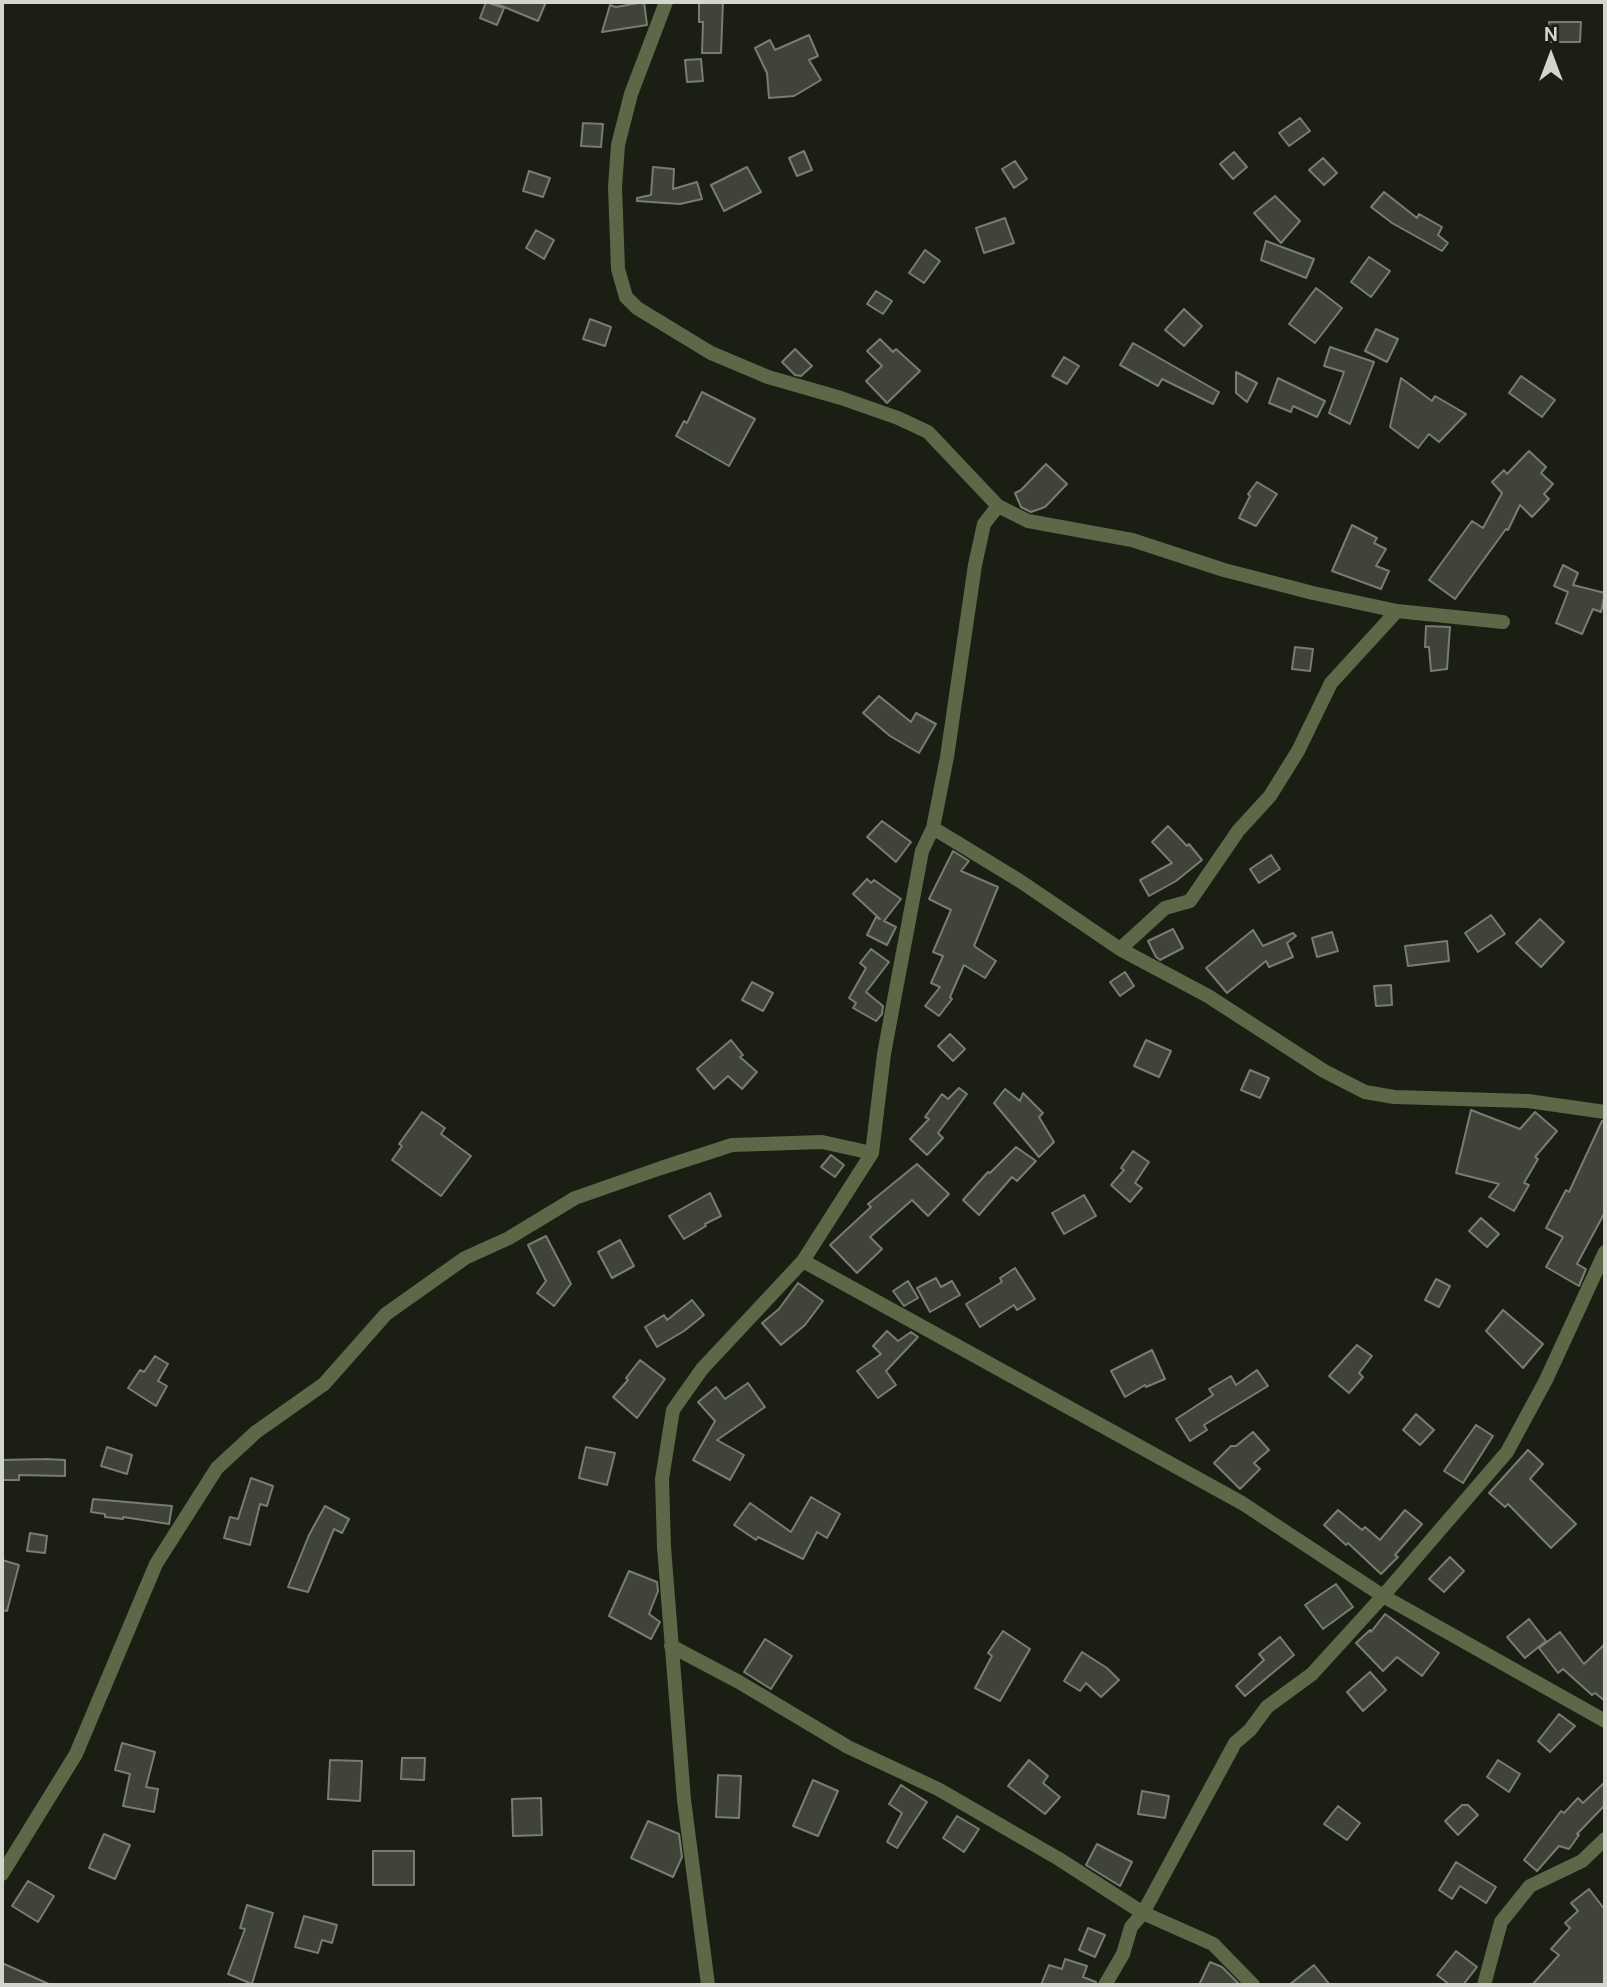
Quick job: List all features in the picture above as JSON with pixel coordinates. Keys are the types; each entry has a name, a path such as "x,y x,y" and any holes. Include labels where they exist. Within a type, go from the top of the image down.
{"street":[{"path":"666,2 631,94 618,145 615,187 618,269 626,297 637,308 711,353 768,377 875,410 928,432 998,506 1028,521 1132,540 1224,570 1397,611 1503,622"},
{"path":"708,1985 684,1800 671,1646 662,1479 673,1410 702,1369 803,1261 872,1153 884,1054 922,851 933,828 947,757 975,565 984,524 998,506"},
{"path":"1119,948 1165,908 1190,901 1238,831 1270,796 1298,751 1331,683 1397,611"},
{"path":"933,828 1020,881 1119,948 1208,996 1324,1071 1365,1092 1394,1097 1528,1101 1605,1112"},
{"path":"2,1874 76,1754 156,1564 217,1468 256,1432 324,1384 386,1314 465,1258 509,1238 575,1198 661,1168 732,1145 822,1142 872,1153"},
{"path":"1105,1985 1123,1954 1131,1927 1143,1913 1235,1743 1250,1730 1267,1707 1312,1674 1383,1597 1507,1452 1546,1380 1605,1252"},
{"path":"803,1261 1242,1503 1383,1597 1605,1721"},
{"path":"671,1646 739,1682 848,1747 938,1789 1059,1859 1143,1913 1213,1944 1253,1985"},
{"path":"1484,1985 1502,1922 1530,1886 1582,1861 1605,1839"}],"building":[{"path":"486,2 504,8 497,25 480,18"},
{"path":"492,2 546,2 538,21"},
{"path":"644,2 647,25 602,32 610,5 616,7"},
{"path":"699,2 723,2 721,53 702,53 703,22 699,22"},
{"path":"1549,22 1581,22 1580,42 1549,42"},
{"path":"809,35 818,56 809,60 821,80 794,96 769,98 767,73 755,48 770,40 775,50"},
{"path":"701,59 703,81 687,82 685,60"},
{"path":"1300,118 1310,131 1289,146 1279,133"},
{"path":"583,123 603,124 601,147 581,146"},
{"path":"804,151 812,170 797,176 789,158"},
{"path":"1234,152 1247,167 1233,179 1220,164"},
{"path":"1323,158 1337,173 1324,185 1309,170"},
{"path":"1015,161 1027,179 1014,188 1002,169"},
{"path":"653,167 674,169 673,189 697,182 702,199 680,204 637,201 637,198 651,195"},
{"path":"747,167 761,192 724,211 711,185"},
{"path":"529,171 550,178 543,197 523,191"},
{"path":"1384,192 1417,218 1419,214 1442,227 1438,235 1448,243 1442,251 1392,223 1371,207"},
{"path":"1275,196 1300,221 1281,243 1254,213"},
{"path":"1005,218 1014,243 984,253 976,228"},
{"path":"536,230 554,240 544,259 526,248"},
{"path":"1266,241 1314,259 1306,278 1261,260"},
{"path":"925,250 940,261 924,283 909,273"},
{"path":"1369,257 1390,271 1371,297 1351,282"},
{"path":"1316,288 1342,308 1315,343 1289,324"},
{"path":"876,291 892,301 883,314 867,304"},
{"path":"1184,309 1202,326 1184,346 1165,330"},
{"path":"590,319 611,327 605,346 583,339"},
{"path":"1376,329 1398,339 1387,362 1365,351"},
{"path":"880,339 893,352 896,349 920,371 887,403 866,381 882,366 867,351"},
{"path":"1133,343 1219,392 1213,404 1162,379 1158,386 1120,365"},
{"path":"1330,347 1374,362 1350,424 1329,413 1344,372 1324,366"},
{"path":"795,349 812,366 801,376 795,375 782,362"},
{"path":"1064,357 1079,366 1067,384 1052,376"},
{"path":"1236,372 1257,383 1247,402 1236,393"},
{"path":"1521,376 1555,400 1542,417 1509,393"},
{"path":"1278,378 1325,401 1317,417 1293,406 1291,412 1269,403"},
{"path":"1401,378 1432,401 1435,396 1466,414 1439,442 1429,434 1418,448 1390,427"},
{"path":"702,392 755,419 729,466 676,436 684,421 687,423"},
{"path":"1529,451 1546,467 1541,473 1553,484 1544,494 1549,499 1532,517 1520,505 1508,530 1506,529 1455,599 1429,580 1472,521 1483,528 1502,493 1492,482 1504,470 1507,474"},
{"path":"1046,464 1067,484 1045,507 1031,512 1021,507 1015,493"},
{"path":"1257,482 1277,494 1256,526 1239,518 1250,496 1248,494"},
{"path":"1352,525 1377,538 1374,543 1386,549 1376,566 1389,571 1381,589 1332,571"},
{"path":"1563,565 1578,573 1573,585 1605,593 1601,612 1593,609 1582,634 1556,623 1568,592 1554,586"},
{"path":"1426,626 1450,627 1447,669 1431,671 1429,647 1425,647"},
{"path":"1295,647 1313,649 1310,671 1292,669"},
{"path":"879,696 911,722 916,713 936,724 919,753 890,736 863,713"},
{"path":"882,821 911,842 896,862 867,837"},
{"path":"1168,826 1187,846 1189,844 1202,860 1176,881 1149,896 1140,880 1172,863 1152,842"},
{"path":"953,851 969,861 961,871 998,887 974,946 996,961 985,978 964,965 950,997 952,999 939,1016 925,1006 940,987 931,983 943,956 933,952 951,910 929,899"},
{"path":"1271,855 1280,869 1259,883 1250,869"},
{"path":"867,879 871,883 874,880 901,899 884,921 896,927 887,945 867,935 876,917 880,919 853,894"},
{"path":"1491,915 1505,934 1478,952 1465,933"},
{"path":"1540,919 1564,942 1541,967 1516,943"},
{"path":"1173,929 1183,948 1160,960 1148,941"},
{"path":"1253,930 1263,946 1293,933 1296,936 1287,943 1293,957 1269,967 1266,961 1227,993 1206,968"},
{"path":"1332,932 1338,951 1317,957 1312,938"},
{"path":"1447,941 1449,961 1408,966 1405,946"},
{"path":"871,949 889,962 866,992 883,1006 882,1014 876,1021 853,1008 856,1003 849,998 866,968 860,963"},
{"path":"1125,972 1134,986 1120,996 1110,982"},
{"path":"752,982 773,993 763,1011 742,1000"},
{"path":"1391,985 1392,1005 1376,1006 1374,986"},
{"path":"950,1034 965,1049 953,1061 938,1046"},
{"path":"731,1040 743,1055 740,1057 757,1072 742,1089 728,1076 714,1089 697,1069"},
{"path":"1146,1040 1171,1051 1159,1077 1134,1066"},
{"path":"1250,1070 1269,1078 1260,1098 1241,1090"},
{"path":"959,1088 967,1094 938,1133 943,1138 927,1155 910,1139 929,1119 925,1117 942,1094 948,1099"},
{"path":"1005,1089 1020,1101 1023,1093 1043,1113 1039,1117 1054,1142 1039,1157 994,1103"},
{"path":"1471,1110 1520,1129 1535,1112 1557,1131 1535,1157 1538,1159 1524,1183 1529,1185 1514,1211 1489,1197 1499,1184 1456,1173"},
{"path":"422,1112 445,1128 441,1134 471,1156 441,1196 392,1160 402,1146 399,1144"},
{"path":"1602,1121 1605,1121 1605,1212 1577,1264 1586,1269 1579,1286 1546,1267 1563,1237 1546,1228 1566,1190 1569,1192"},
{"path":"1016,1147 1036,1161 1017,1181 1012,1177 979,1215 963,1200 988,1172"},
{"path":"1133,1151 1149,1162 1135,1183 1142,1188 1130,1202 1111,1185 1124,1170 1121,1168"},
{"path":"831,1155 844,1165 835,1177 821,1167"},
{"path":"917,1164 949,1194 928,1216 912,1200 870,1237 882,1249 857,1273 830,1245 871,1207 868,1204"},
{"path":"710,1193 721,1216 684,1239 669,1216"},
{"path":"1084,1195 1096,1216 1064,1234 1052,1213"},
{"path":"1481,1218 1499,1234 1487,1247 1469,1231"},
{"path":"546,1236 571,1284 554,1306 537,1293 546,1281 528,1245"},
{"path":"620,1240 634,1266 612,1278 598,1252"},
{"path":"1015,1268 1035,1299 1017,1310 1014,1305 980,1327 966,1304 1002,1282 1000,1278"},
{"path":"936,1278 941,1287 952,1281 960,1295 930,1312 917,1288"},
{"path":"1436,1279 1450,1286 1439,1307 1425,1300"},
{"path":"908,1281 918,1298 904,1306 893,1291"},
{"path":"798,1283 823,1301 805,1325 781,1345 762,1323 779,1309"},
{"path":"692,1300 704,1315 657,1347 645,1327 664,1315 667,1320"},
{"path":"1503,1310 1543,1344 1523,1368 1486,1331"},
{"path":"887,1331 898,1341 911,1332 918,1337 886,1371 896,1385 878,1398 857,1371 881,1354 873,1346"},
{"path":"1357,1345 1372,1356 1359,1373 1363,1377 1349,1393 1329,1376"},
{"path":"1152,1350 1165,1379 1146,1387 1145,1385 1125,1397 1111,1371"},
{"path":"155,1356 168,1364 158,1381 167,1386 156,1406 128,1388 140,1370 144,1372"},
{"path":"640,1360 665,1379 637,1418 613,1397"},
{"path":"1257,1370 1268,1386 1204,1425 1207,1430 1190,1441 1176,1419 1213,1395 1209,1389 1231,1376 1236,1385"},
{"path":"748,1383 765,1407 717,1440 744,1455 730,1480 693,1460 715,1421 698,1402 716,1387 725,1399"},
{"path":"1416,1414 1434,1430 1420,1445 1403,1430"},
{"path":"1476,1425 1493,1436 1463,1483 1444,1471"},
{"path":"1253,1432 1269,1450 1254,1463 1260,1469 1240,1489 1214,1463 1231,1446 1236,1446"},
{"path":"107,1447 132,1455 127,1474 101,1466"},
{"path":"586,1447 615,1453 607,1485 579,1478"},
{"path":"1528,1450 1543,1464 1530,1479 1576,1524 1551,1548 1508,1504 1505,1507 1489,1493"},
{"path":"2,1460 65,1460 65,1476 19,1475 19,1480 2,1480"},
{"path":"251,1478 273,1486 267,1506 260,1504 250,1545 224,1538 230,1517 238,1519"},
{"path":"811,1497 840,1514 827,1538 817,1532 803,1559 758,1537 756,1540 734,1525 750,1503 791,1532"},
{"path":"93,1499 172,1506 169,1524 105,1517 105,1514 91,1512"},
{"path":"325,1506 349,1519 342,1533 334,1529 308,1592 288,1587 309,1535"},
{"path":"1338,1510 1362,1530 1365,1527 1380,1540 1405,1510 1422,1524 1395,1555 1398,1557 1381,1574 1324,1525"},
{"path":"30,1533 47,1536 45,1553 27,1551"},
{"path":"1450,1557 1464,1571 1444,1592 1429,1579"},
{"path":"2,1560 19,1565 7,1611 2,1610"},
{"path":"629,1571 657,1582 658,1591 649,1614 660,1622 651,1639 609,1616"},
{"path":"1336,1584 1353,1607 1323,1629 1305,1605"},
{"path":"1385,1614 1439,1653 1422,1676 1397,1657 1383,1671 1356,1643 1370,1630 1371,1632"},
{"path":"1529,1619 1546,1641 1525,1658 1507,1637"},
{"path":"1003,1631 1030,1649 1000,1701 975,1688 992,1656 988,1653"},
{"path":"1560,1632 1584,1664 1605,1644 1605,1701 1595,1693 1592,1695 1563,1669 1558,1673 1539,1648"},
{"path":"1280,1637 1294,1655 1245,1696 1236,1686 1264,1660 1259,1654"},
{"path":"765,1639 792,1656 771,1689 744,1672"},
{"path":"1082,1652 1107,1668 1119,1680 1101,1697 1086,1683 1080,1691 1064,1681"},
{"path":"1370,1672 1386,1690 1363,1711 1347,1692"},
{"path":"1559,1714 1575,1726 1550,1752 1538,1741"},
{"path":"122,1743 155,1752 146,1787 158,1789 154,1812 123,1806 130,1774 115,1770"},
{"path":"402,1758 425,1758 424,1780 401,1779"},
{"path":"330,1760 362,1761 360,1801 328,1799"},
{"path":"1029,1760 1048,1776 1043,1783 1060,1797 1045,1814 1008,1786"},
{"path":"1498,1760 1520,1774 1509,1792 1487,1777"},
{"path":"718,1775 741,1776 739,1818 716,1817"},
{"path":"813,1780 838,1791 818,1836 793,1826"},
{"path":"1605,1782 1605,1805 1577,1834 1579,1835 1569,1849 1559,1846 1537,1871 1524,1860 1561,1811 1564,1813 1578,1798 1583,1803"},
{"path":"901,1785 927,1802 897,1848 887,1842 902,1813 889,1804"},
{"path":"1142,1791 1169,1796 1165,1818 1138,1814"},
{"path":"541,1798 542,1835 513,1836 512,1799"},
{"path":"1462,1805 1468,1805 1478,1815 1458,1835 1445,1821"},
{"path":"1338,1806 1360,1823 1347,1840 1324,1824"},
{"path":"957,1816 979,1829 964,1852 943,1838"},
{"path":"648,1821 679,1834 682,1857 673,1877 631,1858"},
{"path":"104,1834 130,1845 115,1879 89,1868"},
{"path":"1097,1844 1132,1862 1120,1886 1086,1865"},
{"path":"373,1851 414,1851 414,1885 373,1885"},
{"path":"1456,1862 1496,1887 1486,1903 1460,1886 1452,1899 1439,1890"},
{"path":"28,1881 54,1896 38,1922 12,1906"},
{"path":"1589,1889 1605,1910 1605,1985 1532,1985 1559,1955 1551,1949 1570,1928 1565,1923 1578,1911 1571,1903"},
{"path":"247,1905 273,1913 252,1984 228,1974 245,1929 240,1928"},
{"path":"304,1916 337,1925 332,1943 322,1940 318,1953 295,1947"},
{"path":"1088,1928 1105,1935 1095,1957 1079,1950"},
{"path":"1456,1951 1477,1967 1463,1985 1450,1985 1437,1975"},
{"path":"1065,1959 1087,1966 1083,1977 1096,1982 1095,1985 1041,1985 1049,1965 1062,1969"},
{"path":"1210,1962 1222,1967 1240,1985 1199,1985"},
{"path":"2,1963 51,1985 2,1985"},
{"path":"1314,1965 1330,1985 1289,1985"}]}
